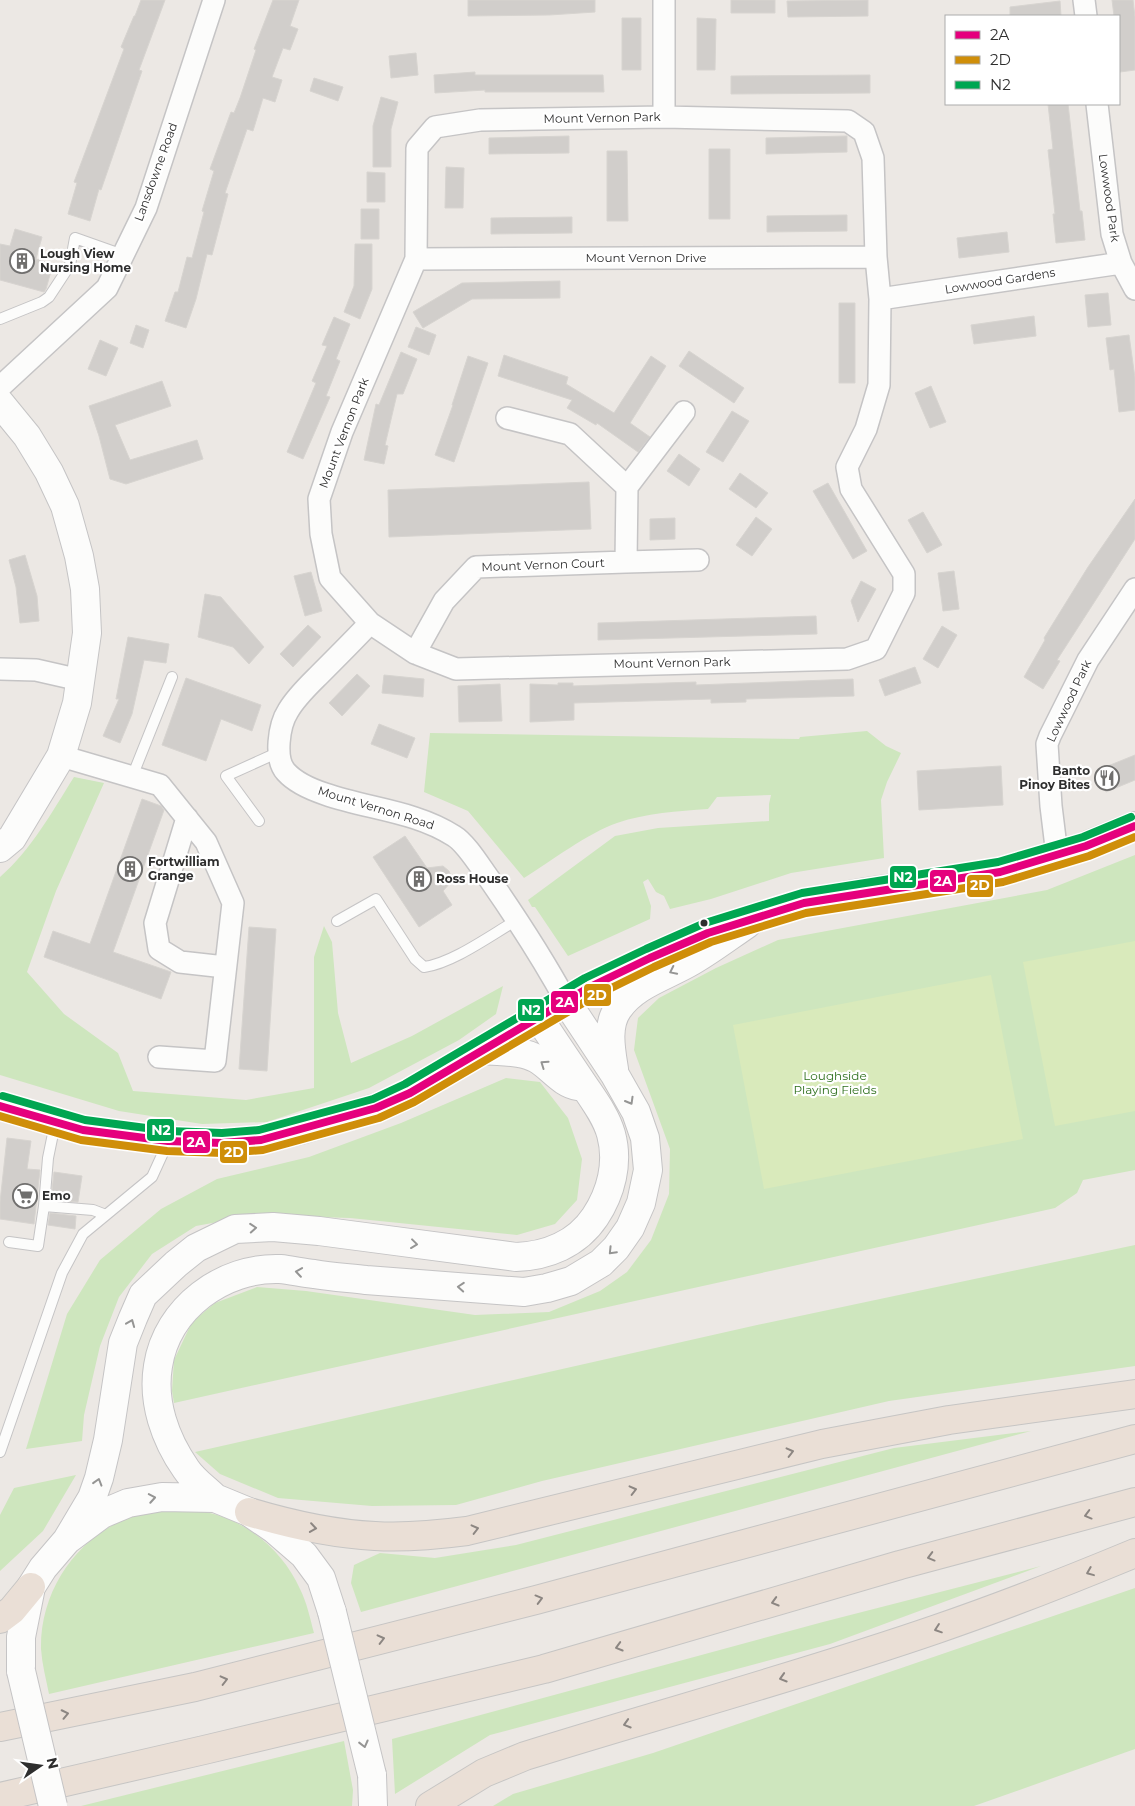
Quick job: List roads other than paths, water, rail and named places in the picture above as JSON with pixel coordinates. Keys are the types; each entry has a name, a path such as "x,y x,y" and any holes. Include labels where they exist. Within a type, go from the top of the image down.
{"highway":[{"path":"249,1512 291,1524 374,1536 423,1536 467,1531 822,1444 948,1420 1135,1394"},
{"path":"0,1727 224,1680 545,1598 1135,1439"},
{"path":"0,1797 544,1669 900,1565 1135,1502"},
{"path":"430,1806 484,1773 525,1756 938,1629 1135,1553"},
{"path":"0,1619 12,1610 31,1587"}],"main road":[{"path":"0,1106 83,1130 168,1141 222,1143 261,1140 344,1119 410,1093 590,987 650,958 758,916 804,903 856,893 1000,872 1058,856 1135,826"}],"street":[{"name":"Lansdowne Road","path":"0,387 107,288 146,208 214,0"},
{"path":"664,0 664,117"},
{"path":"1084,0 1086,15"},
{"name":"Lowwood Park","path":"1097,105 1112,234 1120,262 1135,289"},
{"name":"Mount Vernon Park","path":"664,117 848,121 864,132 873,158 876,257 880,299 879,385 866,429 847,467 851,490 904,574 904,593 876,649 846,659 456,669 415,653 370,623 330,578 321,534 319,499 342,432 416,259 417,148 434,127 480,120 664,117"},
{"name":"Mount Vernon Drive","path":"416,259 876,257"},
{"name":"Lowwood Gardens","path":"880,299 1120,262"},
{"path":"0,403 32,443 50,472 65,506 79,556 85,589 87,633 77,703 61,756 12,838 0,848"},
{"path":"626,562 627,487 684,412"},
{"path":"507,418 570,434 627,487"},
{"name":"Mount Vernon Court","path":"415,653 444,601 476,566 698,560"},
{"name":"Lowwood Park","path":"1058,856 1049,793 1047,744 1088,660 1135,589"},
{"name":"Mount Vernon Road","path":"370,623 299,696 287,712 280,731 279,752 285,771 298,781 325,794 396,812 433,824 456,837 478,863 517,920 566,1001"},
{"path":"0,669 36,670 80,680"},
{"path":"61,756 160,785 206,842 232,903 215,1060 158,1057"},
{"path":"187,818 155,923 159,949 180,962 225,967"},
{"path":"615,1075 611,1048 611,1028 617,1010 631,994 657,978 691,962 758,916"},
{"path":"215,1498 186,1470 168,1437 157,1403 156,1376 160,1355 170,1331 185,1309 198,1295 240,1274 280,1269 335,1277 524,1292 547,1288 584,1274 600,1263 616,1248 630,1228 641,1203 648,1170 645,1138 636,1112 615,1075 566,1001"},
{"path":"53,1806 21,1671 21,1637 31,1587 43,1568 67,1540 92,1498 108,1440 114,1389 123,1343 143,1295 196,1248 235,1230 273,1227 516,1257 531,1257 547,1253 570,1242 588,1227 605,1202 610,1190 614,1158 611,1133 585,1087 538,1017"},
{"path":"483,1050 529,1055 550,1068 569,1085 585,1087"},
{"path":"67,1540 102,1514 128,1503 162,1497 215,1498 249,1512 274,1528 304,1555 320,1578 332,1612 372,1775 373,1806"}],"lane":[{"path":"0,319 42,302 49,297 70,265 75,238 123,255"},
{"path":"132,777 172,678"},
{"path":"259,821 226,776 279,752"},
{"path":"337,921 376,900 415,959 424,967 434,966 453,957 517,920"},
{"path":"9,1242 38,1246 48,1158 55,1123"},
{"path":"0,1452 62,1273 83,1234 152,1176 168,1141"},
{"path":"44,1206 93,1210 106,1215"}],"place":[{"name":"Lough View Nursing Home","path":"22,261"},
{"name":"Banto Pinoy Bites","path":"1107,778"},
{"name":"Fortwilliam Grange","path":"130,869"},
{"name":"Ross House","path":"419,879"},
{"name":"Emo","path":"25,1196"}],"park label":[{"name":"Loughside Playing Fields","path":"835,1083"}]}
